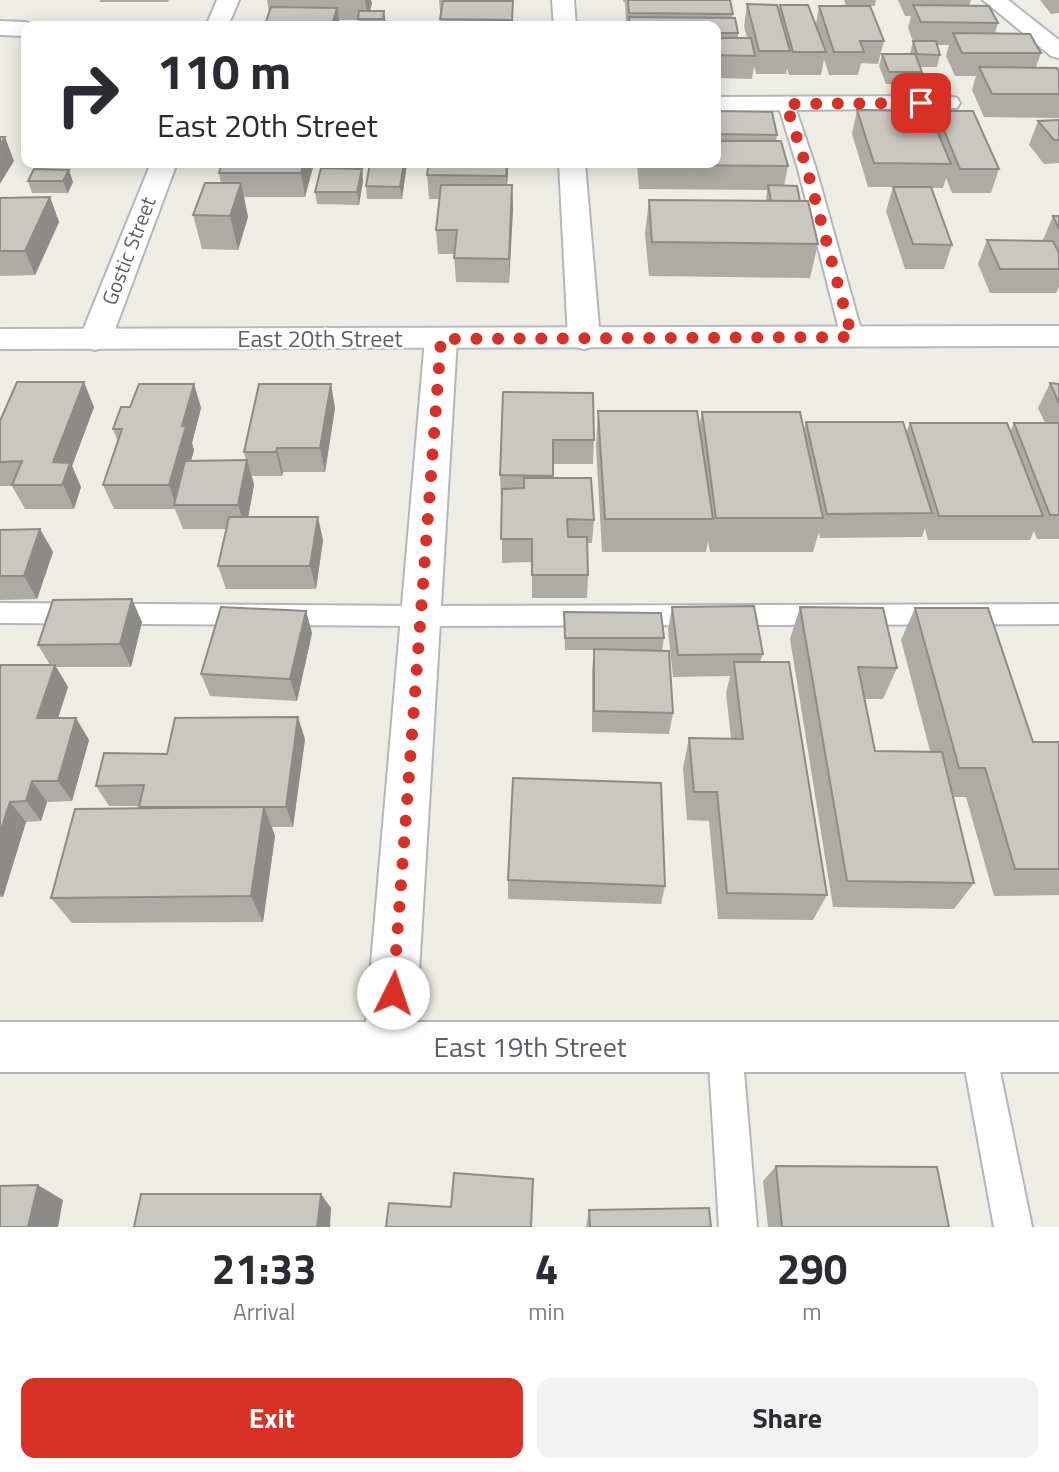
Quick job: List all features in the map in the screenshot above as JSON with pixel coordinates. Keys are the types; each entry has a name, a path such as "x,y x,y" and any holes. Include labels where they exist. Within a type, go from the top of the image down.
{"street":[{"path":"219,21 228,0"},
{"path":"563,0 565,21"},
{"path":"994,0 1059,51"},
{"path":"0,29 21,29"},
{"path":"721,104 948,103"},
{"name":"Gostic Street","path":"94,340 162,168"},
{"path":"572,168 584,340"},
{"name":"East 20th Street","path":"0,340 584,340 1059,336"},
{"path":"389,1047 441,339"},
{"name":"East 19th Street","path":"0,1047 1059,1047"}],"lane":[{"path":"786,104 807,169 852,337"},
{"path":"0,613 420,616 1059,614"},
{"path":"724,1047 738,1227"},
{"path":"978,1047 1013,1227"}],"building":[{"path":"628,0 730,0 733,14 629,13"},
{"path":"443,1 513,1 512,20 440,19"},
{"path":"747,4 777,5 790,51 759,51"},
{"path":"780,5 808,5 826,52 793,52"},
{"path":"913,5 989,6 998,23 921,22"},
{"path":"819,6 870,6 884,41 860,41 864,52 834,52"},
{"path":"271,7 337,8 333,21 266,21"},
{"path":"359,11 384,11 383,19 358,19"},
{"path":"629,17 735,18 738,33 721,33 721,21 629,21"},
{"path":"953,33 1030,34 1041,53 962,53"},
{"path":"721,38 751,38 755,56 721,55"},
{"path":"913,41 936,41 940,55 917,54"},
{"path":"882,54 915,54 922,72 889,72"},
{"path":"979,67 1057,68 1059,94 992,94"},
{"path":"857,110 929,111 951,164 874,163"},
{"path":"721,111 772,112 777,135 721,134"},
{"path":"936,111 973,111 999,169 960,169"},
{"path":"1059,120 1059,140 1054,140 1038,121"},
{"path":"721,141 781,141 788,166 721,166"},
{"path":"220,168 302,168 301,173 219,173"},
{"path":"321,168 362,169 357,192 315,192"},
{"path":"369,168 403,168 400,187 366,186"},
{"path":"428,168 507,168 506,176 427,175"},
{"path":"34,169 69,170 63,181 28,181"},
{"path":"205,183 241,183 230,216 193,215"},
{"path":"441,185 512,185 509,259 454,258 457,230 436,230"},
{"path":"768,185 797,186 800,201 771,201"},
{"path":"893,187 931,187 952,245 913,244"},
{"path":"50,197 25,251 0,251 0,198"},
{"path":"649,200 808,201 818,244 652,242"},
{"path":"1053,216 1059,216 1059,229"},
{"path":"987,240 1053,241 1059,253 1059,269 1000,269"},
{"path":"17,382 84,382 53,462 70,463 62,485 12,485 22,461 0,462 0,421"},
{"path":"1050,383 1059,384 1059,403"},
{"path":"139,384 194,384 182,426 186,426 169,485 103,485 122,429 113,429 121,407 130,407"},
{"path":"259,384 331,384 320,448 277,448 276,452 244,452"},
{"path":"503,392 593,393 594,440 553,440 553,476 500,475"},
{"path":"598,411 697,411 713,519 605,519"},
{"path":"702,412 800,412 823,518 716,518"},
{"path":"806,422 903,422 932,513 827,514"},
{"path":"910,423 1007,423 1043,516 939,516"},
{"path":"1014,423 1059,423 1059,515 1050,515"},
{"path":"247,460 238,505 174,505 185,461"},
{"path":"524,478 591,478 594,520 567,519 568,537 587,537 588,575 532,575 532,539 501,539 502,489 524,488"},
{"path":"229,517 318,517 310,566 218,566"},
{"path":"40,529 24,576 0,576 0,530"},
{"path":"132,599 120,644 38,645 53,600"},
{"path":"754,606 763,654 678,655 672,607"},
{"path":"221,607 306,611 290,679 201,674"},
{"path":"800,607 883,608 897,668 858,667 875,751 942,752 974,883 847,881"},
{"path":"915,608 988,608 1033,742 1059,742 1059,869 1015,869 985,768 959,768"},
{"path":"564,612 661,613 664,638 565,638"},
{"path":"594,649 669,651 673,713 594,711"},
{"path":"734,662 789,662 827,895 727,893 717,792 694,792 689,738 743,739"},
{"path":"1,665 55,665 37,718 76,718 58,781 32,781 26,801 10,802 0,833 0,668"},
{"path":"298,717 286,807 139,807 144,785 96,786 104,753 167,754 175,718"},
{"path":"513,778 661,783 665,886 508,880"},
{"path":"264,807 251,896 51,898 75,809"},
{"path":"776,1166 937,1167 949,1227 782,1227"},
{"path":"454,1173 533,1179 531,1227 386,1227 389,1203 451,1207"},
{"path":"38,1185 28,1227 0,1227 0,1186"},
{"path":"141,1194 321,1194 317,1227 134,1227"},
{"path":"709,1208 711,1227 590,1227 589,1210"}],"route":[{"path":"393,993 441,339 852,337 807,169 786,104 921,103"}]}
